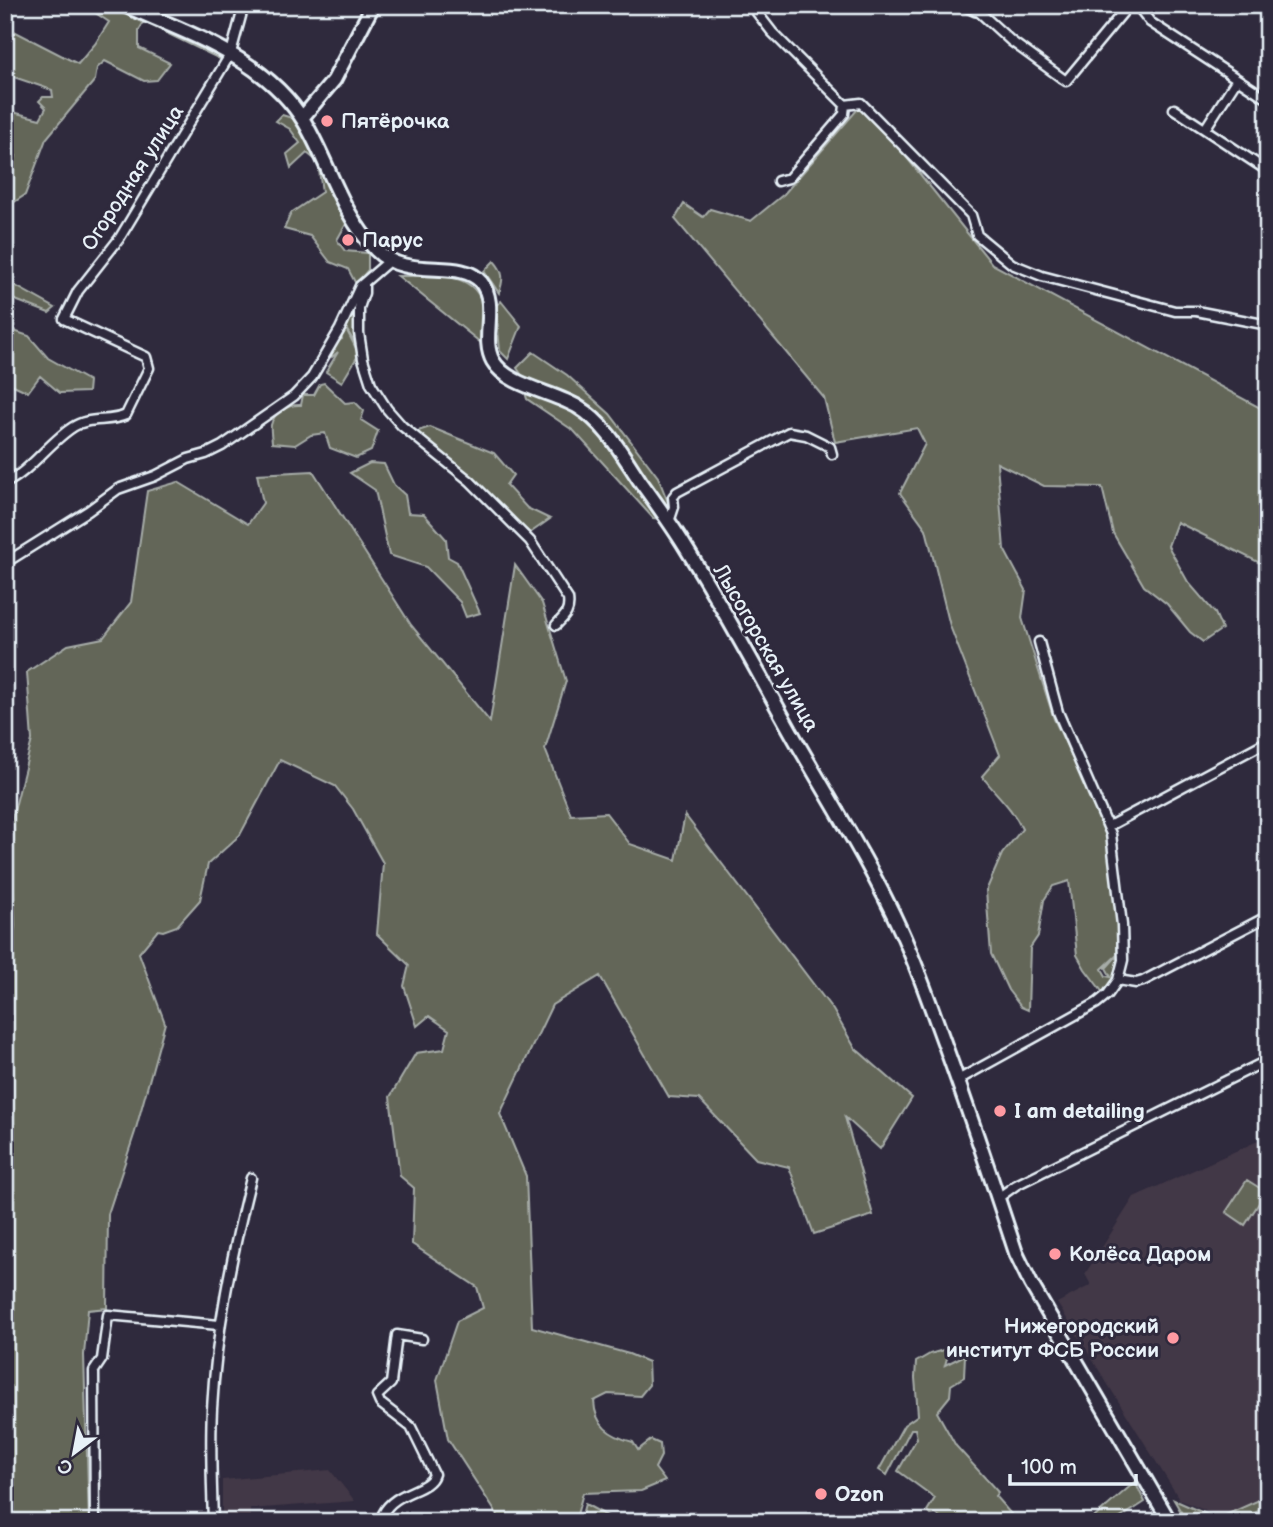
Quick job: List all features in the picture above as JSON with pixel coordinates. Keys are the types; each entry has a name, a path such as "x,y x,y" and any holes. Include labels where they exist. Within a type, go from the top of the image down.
{"street":[{"path":"5,563 118,489 155,476 222,446 294,396 312,377 361,287 389,261 375,250 357,226 302,118 271,82 231,53 124,5"},
{"name":"Огородная улица","path":"5,482 18,475 54,440 76,424 91,419 126,415 149,368 146,357 64,319 78,291 119,239 231,53 244,5"},
{"path":"302,118 334,80 373,5"},
{"path":"975,7 1011,41 1066,81 1129,5"},
{"path":"1137,5 1150,22 1268,99"},
{"path":"753,7 772,32 845,105"},
{"path":"1205,129 1237,79"},
{"path":"845,105 860,103 971,215 977,235 1012,264 1042,276 1175,311 1196,312 1268,325"},
{"path":"778,181 789,178 844,114 845,105"},
{"path":"1174,109 1268,171"},
{"name":"Лысогорская улица","path":"389,261 413,268 463,271 480,281 487,294 491,327 488,345 493,362 521,384 554,394 581,409 606,431 693,559 871,872 901,930 958,1080 1016,1253 1031,1284 1170,1522"},
{"path":"361,287 365,293 359,308 359,333 371,384 402,426 470,481 530,541 568,599 570,608 556,625"},
{"path":"669,523 674,507 673,497 677,492 789,432 806,435 830,447 832,454"},
{"path":"958,1080 1097,1003 1118,980 1124,948 1109,827 1058,712 1039,642"},
{"path":"1109,827 1268,741"},
{"path":"1118,980 1136,983 1143,981 1268,916"},
{"path":"998,1198 1016,1185 1268,1060"},
{"path":"213,1522 211,1411 219,1325 233,1249 251,1178"},
{"path":"95,1522 94,1371 102,1359 108,1315 219,1325"},
{"path":"385,1522 383,1514 393,1501 433,1480 434,1474 411,1427 380,1403 377,1396 391,1383 397,1335 422,1339"}],"shaded area":[{"name":"Нижегородский институт ФСБ России","path":"1260,1140 1268,1143 1268,1495 1220,1517 1180,1500 1057,1303 1091,1285 1085,1274 1134,1197"},
{"path":"330,1470 355,1501 250,1509 250,1522 222,1522 222,1480"}],"green space":[{"path":"5,5 13,5 6,27 78,64 109,22 94,12 93,5 108,6 142,16 223,54 222,60 144,22 139,30 139,48 170,63 157,80 144,81 105,61 97,68 95,80 46,139 25,195 5,208 5,158 15,160 16,156 5,152 5,110 40,119 46,108 39,101 43,97 53,97 52,90 5,74"},
{"path":"863,103 992,264 1268,412 1268,567 1177,522 1168,546 1188,582 1215,613 1222,629 1203,642 1190,632 1167,604 1144,586 1113,533 1102,487 1044,486 997,463 1004,549 1026,590 1022,618 1054,719 1106,829 1118,923 1117,955 1102,969 1106,976 1111,977 1106,968 1117,956 1117,972 1104,994 1077,955 1069,881 1053,886 1044,900 1038,936 1030,948 1028,1010 1021,1007 1008,990 991,954 986,891 1002,854 1022,829 982,776 1000,755 950,626 926,529 900,493 925,444 917,428 835,442 824,398 675,219 684,204 703,217 710,209 751,221 784,194"},
{"path":"282,115 299,120 318,162 307,153 291,168 287,154 300,143 290,129 276,121"},
{"path":"323,166 350,217 337,240 345,251 368,253 368,270 356,284 348,269 330,262 310,236 284,229 291,213 322,192 319,170"},
{"path":"494,261 502,276 499,293 484,271"},
{"path":"398,276 449,277 471,286 483,307 486,347"},
{"path":"5,280 55,308 49,313 5,296"},
{"path":"361,286 356,345 345,327 359,354 342,382 326,372 338,352 332,357 330,353 336,342 342,339 340,333"},
{"path":"501,301 521,326 508,359 500,351 496,307"},
{"path":"5,328 29,336 48,358 89,381 88,392 60,393 40,376 28,392 5,381"},
{"path":"533,352 567,375 610,414 658,477 671,510 665,510 598,417 557,391 523,377 517,368"},
{"path":"324,383 345,403 355,402 364,411 361,420 378,431 371,451 356,458 330,448 325,433 311,435 295,445 272,443 271,427 275,416 287,407 301,405 303,395 314,395 320,384"},
{"path":"524,389 576,412 603,433 663,519 653,518 574,431 527,399"},
{"path":"430,427 494,453 513,475 506,485 527,508 550,519 530,533 415,432"},
{"path":"370,463 384,464 394,485 405,495 408,513 424,514 446,539 448,557 457,562 480,613 466,617 460,602 426,567 389,555 375,490 350,473"},
{"path":"313,471 411,625 490,722 515,565 542,603 566,681 545,749 571,815 606,813 630,844 676,860 685,815 833,1010 855,1048 912,1098 880,1149 845,1117 873,1215 814,1234 789,1167 756,1159 699,1099 669,1097 600,976 552,1005 500,1114 526,1176 532,1327 629,1354 648,1362 649,1385 640,1396 608,1394 594,1401 595,1410 605,1429 617,1437 633,1442 638,1450 651,1440 660,1444 661,1456 655,1468 665,1481 641,1491 583,1493 575,1522 502,1522 448,1439 437,1380 457,1321 483,1308 477,1287 412,1244 414,1188 400,1176 390,1097 416,1053 444,1049 449,1030 429,1016 417,1026 404,986 409,965 377,934 383,863 353,809 335,786 280,760 240,835 208,864 200,900 177,926 158,930 139,953 165,1023 135,1132 108,1214 107,1308 88,1310 84,1355 89,1522 5,1522 5,984 15,926 10,827 32,740 27,672 68,645 103,638 131,602 147,491 178,482 248,524 263,503 257,474"},
{"path":"1247,1180 1266,1192 1245,1225 1226,1212"},
{"path":"950,1348 945,1365 965,1355 964,1377 951,1385 950,1396 937,1412 956,1446 998,1492 995,1496 1018,1522 946,1522 936,1514 931,1515 927,1511 935,1498 898,1471 917,1438 915,1429 911,1429 887,1475 879,1470 904,1425 918,1415 916,1362"},
{"path":"1135,1482 1145,1502 1114,1522 1089,1522"},
{"path":"1268,1496 1268,1506 1238,1522 1221,1517"},
{"path":"1174,1500 1224,1522 1187,1522"},
{"path":"585,1504 618,1522 580,1522"}],"place":[{"name":"Пятёрочка","path":"327,121"},
{"name":"Парус","path":"348,240"},
{"name":"I am detailing","path":"1000,1111"},
{"name":"Колёса Даром","path":"1055,1254"},
{"name":"Нижегородский институт ФСБ России","path":"1173,1338"},
{"name":"Ozon","path":"821,1494"}]}
